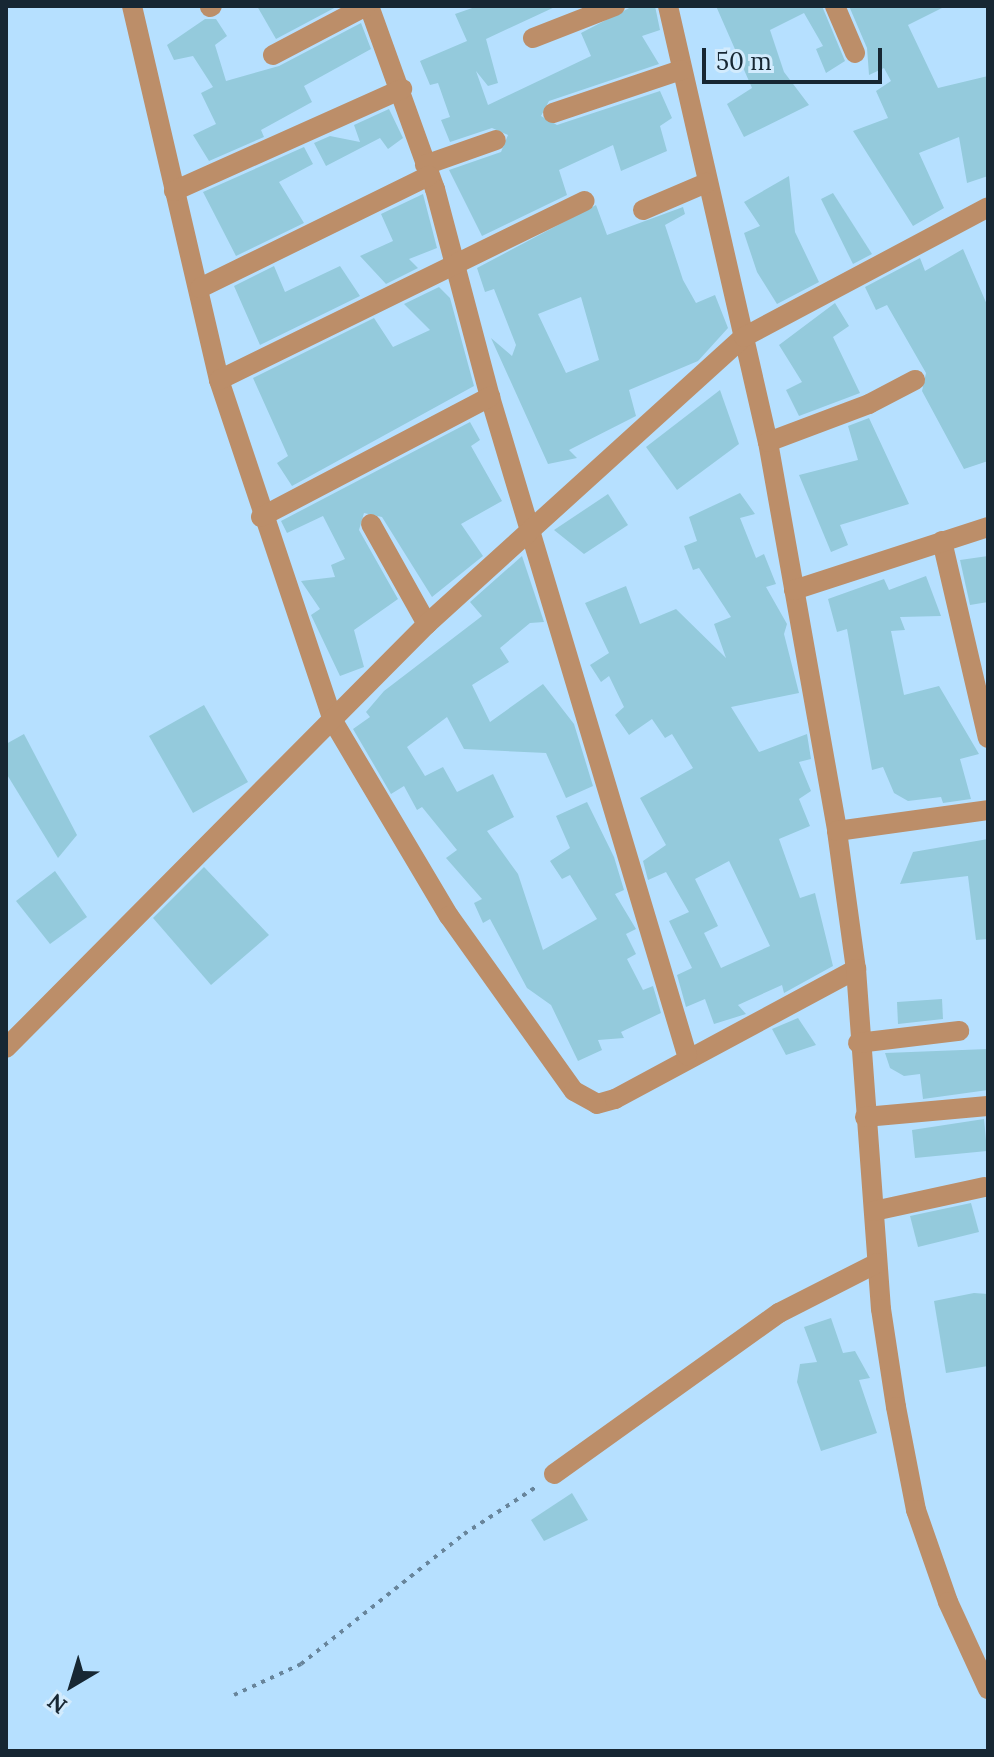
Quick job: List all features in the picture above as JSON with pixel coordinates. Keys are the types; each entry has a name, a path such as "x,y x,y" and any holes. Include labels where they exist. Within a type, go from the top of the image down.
{"street":[{"path":"132,6 219,380 261,517 333,721 449,916 574,1091 589,1102 605,1103 687,1055 856,969"},
{"path":"273,55 367,6 402,89 490,397 687,1055"},
{"path":"533,38 615,6"},
{"path":"668,6 706,183 768,442 837,831 856,969 858,1043 877,1263 916,1510 948,1602 988,1689"},
{"path":"835,6 855,53"},
{"path":"553,113 681,70"},
{"path":"174,191 402,89"},
{"path":"200,288 427,170 496,140"},
{"path":"643,210 706,183"},
{"path":"219,380 453,262 584,201"},
{"path":"6,1048 427,624 744,337 988,207"},
{"path":"768,442 869,404 915,380"},
{"path":"261,517 490,397"},
{"path":"371,524 427,624"},
{"path":"794,590 988,527"},
{"path":"942,541 988,738"},
{"path":"837,831 988,810"},
{"path":"858,1043 959,1031"},
{"path":"865,1117 988,1106"},
{"path":"874,1211 984,1187"},
{"path":"554,1474 779,1313 877,1263"}],"path":[{"path":"234,1695 301,1664 464,1534 554,1474"}],"building":[{"path":"257,6 338,6 276,39"},
{"path":"478,6 557,6 486,39 498,83 488,86 476,71 488,105 591,56 581,33 633,6 655,6 660,30 642,36 659,64 549,101 541,116 557,125 660,91 672,118 660,126 667,151 621,171 613,145 559,170 567,195 482,236 449,170 501,152 508,135 492,128 450,142 441,120 450,117 438,83 430,85 420,61 467,41 455,14"},
{"path":"716,6 822,6 845,61 826,73 816,49 823,46 804,13 770,30 784,72 809,105 744,137 727,104 752,88"},
{"path":"849,6 946,6 908,25 938,88 988,76 988,176 967,183 959,137 919,153 944,208 913,226 853,131 888,118 876,91 891,81 884,68 869,75 867,48"},
{"path":"205,19 216,19 227,36 215,45 226,81 279,66 361,23 371,49 304,86 312,102 261,130 264,137 209,161 193,135 216,124 201,93 213,87 193,56 174,60 167,45"},
{"path":"389,109 403,138 388,149 380,138 326,166 314,143 330,136 360,142 354,125"},
{"path":"304,147 313,164 279,182 304,223 236,256 203,192"},
{"path":"789,176 795,232 819,282 777,304 757,272 744,233 760,226 744,202"},
{"path":"833,193 872,254 853,264 821,199"},
{"path":"423,194 437,248 409,259 418,268 386,284 360,256 393,241 381,214"},
{"path":"596,205 607,235 683,207 685,214 665,225 683,280 696,303 715,295 728,328 698,361 629,390 636,416 569,450 577,458 548,464 491,338 512,356 516,345 494,289 485,292 477,268","holes":["581,297 599,360 566,373 538,314"]},
{"path":"963,249 988,307 988,461 964,469 922,391 926,373 887,305 876,310 865,287 920,258 925,271"},
{"path":"274,266 285,292 340,266 360,296 260,345 234,286"},
{"path":"439,287 450,298 474,386 292,486 277,463 288,456 253,378 374,318 393,347 430,330 404,304"},
{"path":"835,303 849,326 833,337 860,393 799,416 786,390 802,382 779,345"},
{"path":"720,390 739,444 677,490 646,447"},
{"path":"869,418 909,504 840,525 848,545 831,552 799,475 858,460 848,426"},
{"path":"470,422 480,440 471,446 502,501 461,524 483,556 432,597 382,517 364,513 359,530 398,599 354,630 364,667 340,676 311,615 320,609 301,581 335,577 331,565 345,559 323,516 287,533 281,521"},
{"path":"740,493 755,514 740,518 756,558 764,554 776,584 766,587 787,624 784,634 799,693 731,707 759,752 807,734 811,759 799,762 811,791 799,799 810,826 779,839 800,898 815,893 833,966 784,993 782,985 738,1005 746,1014 714,1024 705,999 686,1007 677,975 692,968 669,921 689,912 666,872 648,880 643,861 666,845 640,798 693,768 672,734 665,738 652,719 629,735 615,715 624,707 609,676 601,682 590,665 609,653 585,603 626,586 640,624 676,609 726,658 714,624 731,617 699,568 693,570 684,546 697,541 689,517","holes":["729,861 770,946 721,968 704,933 718,926 695,879"]},
{"path":"608,494 628,525 584,554 554,530"},
{"path":"522,556 544,622 530,623 500,648 509,662 472,685 490,722 543,684 574,724 593,786 566,798 546,753 464,749 447,717 407,747 425,776 443,767 457,792 493,774 514,817 487,831 518,874 543,950 597,919 570,875 562,879 550,861 570,848 556,816 587,802 614,857 624,890 615,894 636,929 626,934 636,954 627,959 643,990 653,986 661,1013 621,1032 624,1038 598,1040 602,1050 578,1061 551,1005 527,988 490,919 483,923 474,903 482,899 446,858 457,850 422,807 417,810 404,786 391,794 353,729 370,717 366,712 384,691 482,616 470,602"},
{"path":"988,556 988,602 970,605 960,560"},
{"path":"926,576 941,616 900,617 905,630 891,631 904,695 939,686 979,754 960,759 971,799 943,803 941,797 908,801 894,793 883,767 872,770 847,629 837,632 828,599 884,579 889,590"},
{"path":"204,705 248,782 193,813 149,736"},
{"path":"24,734 77,835 58,858 6,773 6,744"},
{"path":"988,839 988,939 976,940 968,876 900,884 913,852"},
{"path":"204,867 269,935 211,985 153,918"},
{"path":"55,871 87,917 50,944 16,901"},
{"path":"942,999 943,1019 898,1024 897,1002"},
{"path":"798,1018 816,1045 786,1055 772,1029"},
{"path":"988,1049 988,1090 923,1099 920,1074 904,1076 890,1068 885,1053"},
{"path":"984,1119 987,1151 915,1158 912,1130"},
{"path":"971,1203 979,1232 918,1247 910,1216"},
{"path":"974,1293 988,1294 988,1366 946,1373 934,1301"},
{"path":"831,1318 843,1353 855,1351 870,1378 859,1380 877,1433 821,1451 797,1382 800,1364 817,1362 804,1327"},
{"path":"572,1493 588,1520 544,1541 531,1520"}]}
